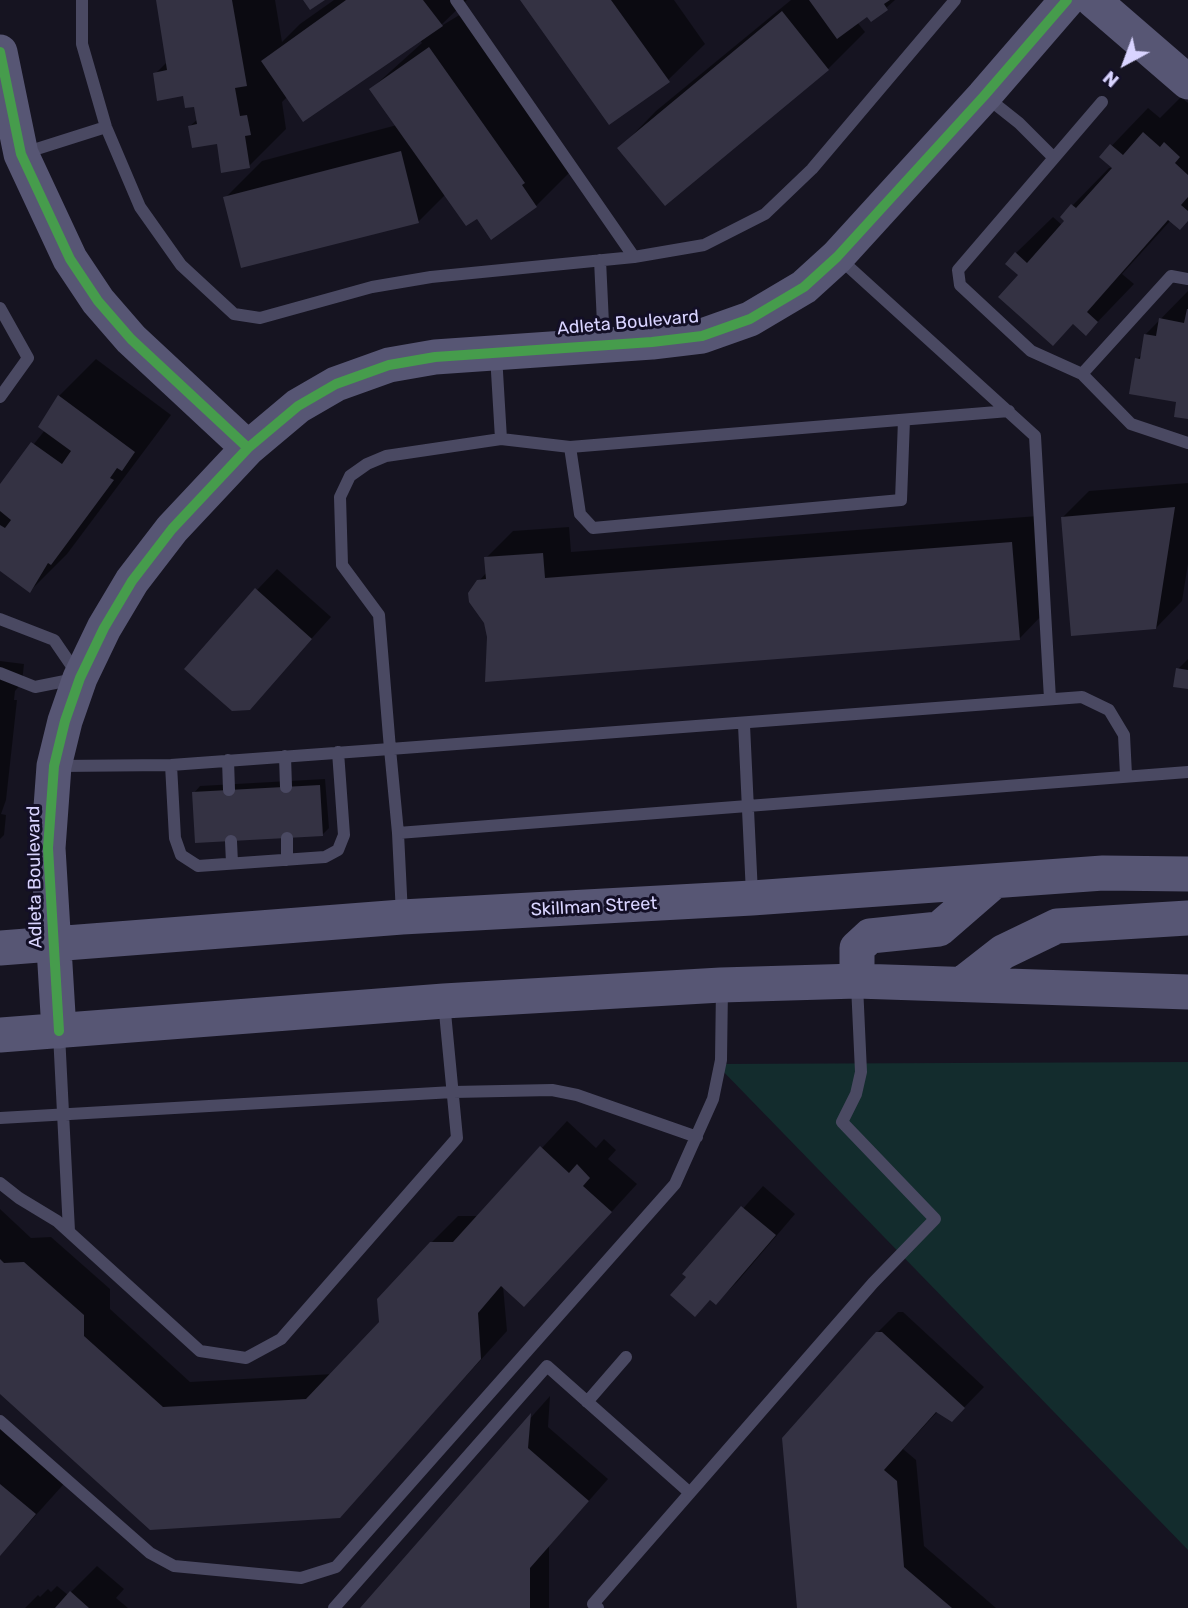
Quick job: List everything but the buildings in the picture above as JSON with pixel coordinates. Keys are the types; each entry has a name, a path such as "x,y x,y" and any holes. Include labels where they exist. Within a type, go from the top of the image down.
{"main road":[{"name":"Adleta Boulevard","path":"59,1031 48,848 54,766 80,678 104,628 132,581 172,529 248,449 298,406 336,384 389,365 435,357 702,336 750,318 804,287 837,257 984,96 1067,0"},
{"path":"1093,0 1188,82"},
{"path":"0,63 21,154 64,248 98,301 172,380 248,449"},
{"name":"Skillman Street","path":"0,948 402,917 992,883 1103,873 1188,874"},
{"path":"857,981 857,948 870,936 939,929 992,883"},
{"path":"962,984 1003,952 1056,926 1188,918"},
{"path":"0,1035 444,1001 722,985 857,981 1188,992"}],"lane":[{"path":"82,0 82,44 106,127 140,207 181,265 233,314 260,318 372,286 431,277 634,257 704,245 765,214 812,169 955,0"},
{"path":"456,0 634,257"},
{"path":"984,96 1019,123 1054,158"},
{"path":"1102,102 958,270 960,285 1031,351 1082,374 1131,424 1188,443"},
{"path":"21,154 106,127"},
{"path":"837,257 1035,436 1050,699"},
{"path":"600,260 604,345"},
{"path":"1082,374 1171,276 1188,279"},
{"path":"0,308 28,358 0,397"},
{"path":"496,352 501,439"},
{"path":"402,917 398,833 379,615 342,565 340,497 350,476 367,464 386,456 501,439 570,447 1009,411"},
{"path":"570,447 580,514 593,528 901,500 904,420"},
{"path":"0,619 54,640 80,678 36,687 0,673"},
{"path":"54,766 171,765 744,725 1082,697 1109,710 1124,735 1126,775"},
{"path":"744,725 752,898"},
{"path":"171,765 175,838 181,855 198,866 287,860 325,857 338,849 344,835 338,752"},
{"path":"285,757 286,787"},
{"path":"228,760 229,790"},
{"path":"398,833 1188,772"},
{"path":"287,838 287,860"},
{"path":"231,841 232,863"},
{"path":"598,1608 593,1604 873,1283 935,1219 842,1122 856,1094 861,1072 857,981"},
{"path":"0,1421 150,1553 174,1566 301,1578 336,1567 675,1184 713,1099 721,1060 722,985"},
{"path":"0,1183 69,1231 200,1351 247,1358 281,1339 457,1138 444,1001"},
{"path":"59,1031 69,1231"},
{"path":"0,1118 453,1092 552,1090 577,1095 697,1137"},
{"path":"587,1402 626,1357"},
{"path":"334,1608 547,1366 690,1493"}],"green space":[{"path":"1188,1062 1188,1550 716,1064"}],"cycle path":[{"path":"59,1031 48,848 54,766 65,721 80,678 104,628 132,581 172,529 248,448 298,406 336,384 389,365 435,357 702,336 750,319 804,287 837,257 984,96 1067,0"},
{"path":"0,52 21,154 70,259 98,301 131,339 248,448"}]}
